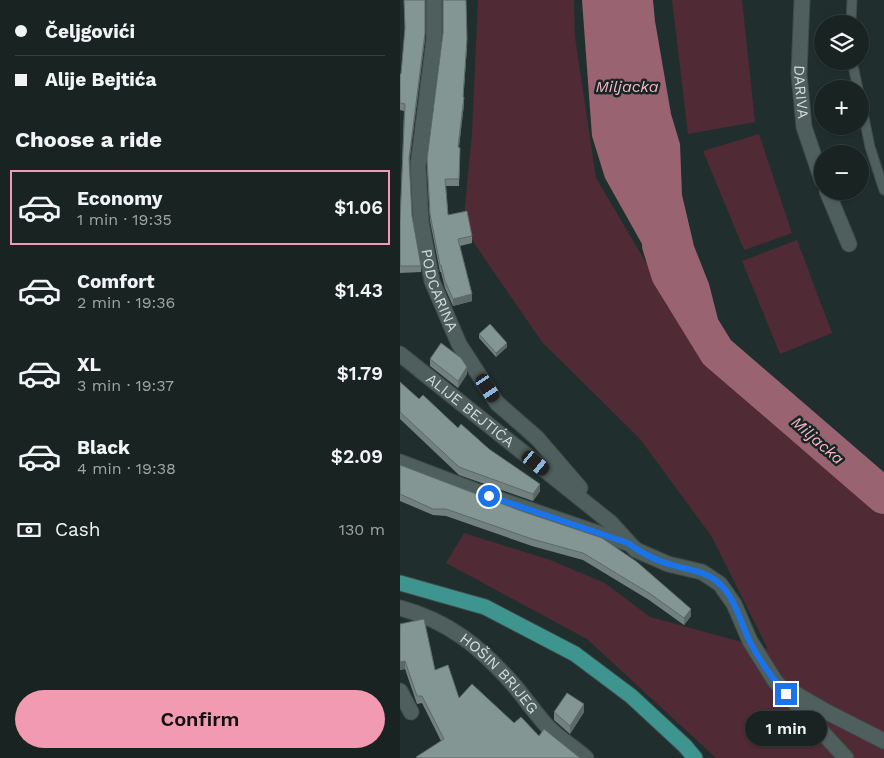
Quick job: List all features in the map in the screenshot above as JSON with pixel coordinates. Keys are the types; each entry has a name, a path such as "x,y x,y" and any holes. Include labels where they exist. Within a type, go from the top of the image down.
{"main road":[{"path":"401,583 485,607 576,654 631,696 686,746 695,758"}],"street":[{"name":"PODCARINA","path":"434,0 434,40 418,166 420,222 432,281 459,344 497,403 537,438 611,523"},
{"name":"DARIVA","path":"802,0 799,74 804,127 814,156"},
{"path":"831,200 849,244"},
{"name":"ALIJE BEJTIĆA","path":"400,354 611,523 636,550 668,564 702,572 720,584 734,604 750,641 775,681 846,758"},
{"path":"400,462 489,496 628,543"},
{"name":"HOŠIN BRIJEG","path":"400,608 439,621 477,646 513,684 548,728 586,758"},
{"name":"ALIJE BEJTIĆA","path":"775,681 827,712 884,741"},
{"path":"400,691 411,712"}],"lane":[{"path":"851,15 852,0"},
{"path":"868,135 884,190"}],"shaded area":[{"path":"478,0 574,0 575,37 596,178 706,364 826,455 873,505 884,514 884,758 716,758 587,639 446,563 464,533 550,560 605,583 650,617 768,649 712,537 640,439 542,342 463,227 472,133"},
{"path":"672,0 742,0 755,122 688,134"},
{"path":"759,134 792,233 744,250 703,151"},
{"path":"797,240 832,333 780,354 742,261"}],"water":[{"path":"582,0 653,0 671,114 680,144 682,195 694,246 709,284 722,335 718,327 651,260 605,178 592,136"}],"building":[{"path":"404,0 425,0 425,33 409,158 412,216 421,266 400,266 405,104 400,103 400,74 405,28"},
{"path":"443,0 466,0 467,39 464,97 458,147 460,148 459,179 445,179 448,215 467,211 472,236 458,239 472,294 453,299 440,265 430,214 427,159 443,33"},
{"path":"490,324 507,343 496,353 479,334"},
{"path":"441,343 461,358 467,367 458,381 430,359"},
{"path":"400,382 419,399 423,395 458,428 461,424 489,449 540,484 533,494 459,467 400,412"},
{"path":"400,465 521,511 602,538 637,562 691,609 684,618 649,593 583,553 532,539 446,509 433,509 400,494"},
{"path":"424,619 435,670 448,665 459,698 472,684 514,723 521,717 539,736 544,729 580,758 417,758 444,739 422,696 417,696 405,661 400,662 400,624"},
{"path":"567,693 584,704 570,726 554,712"}],"waterway":[{"name":"Miljacka","path":"660,245 669,274 717,352 884,496"}],"route":[{"path":"489,496 628,543 636,550 668,564 702,572 720,584 734,604 750,641 775,681 786,694"}]}
